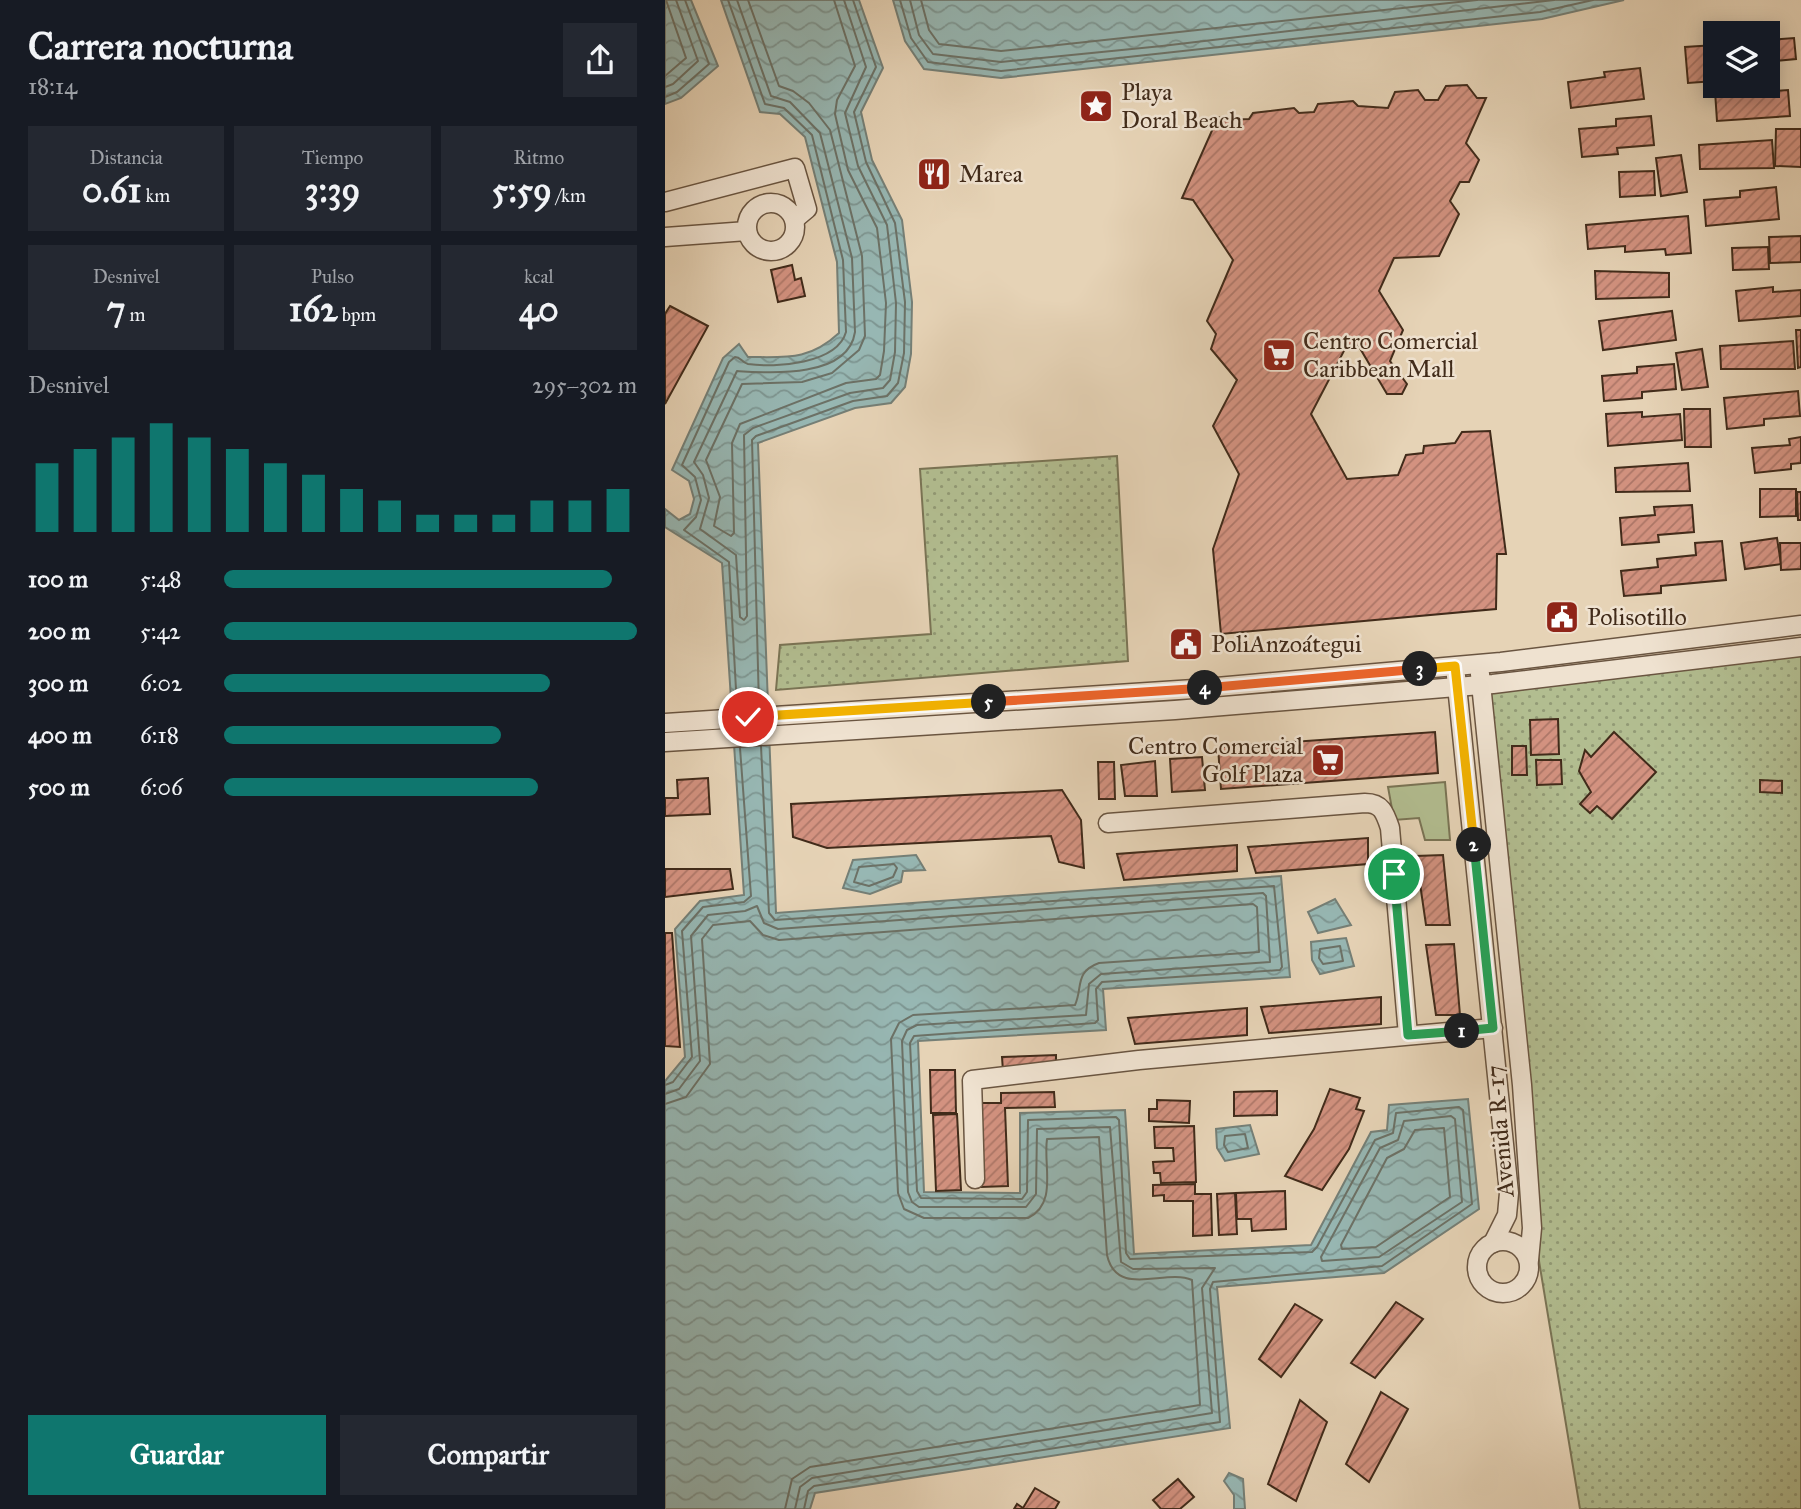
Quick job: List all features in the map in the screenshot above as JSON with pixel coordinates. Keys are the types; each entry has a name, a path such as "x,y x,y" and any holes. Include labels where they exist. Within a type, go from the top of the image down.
{"street":[{"path":"665,202 795,169 807,209 795,219"},
{"path":"767,203 780,204 795,219 795,236 780,250 761,249 749,239 747,231 751,213 767,203"},
{"path":"665,237 747,231"},
{"path":"665,742 715,738 783,724 1479,664 1801,625"},
{"path":"665,723 715,719 783,724 1175,710 1481,685 1801,647"},
{"name":"Avenida R-17","path":"1455,666 1509,1194 1507,1215 1493,1243 1480,1253 1477,1267 1479,1278 1491,1290 1509,1293 1521,1286 1529,1274 1532,1228 1479,664"},
{"path":"1108,823 1365,803 1374,803 1384,809 1390,828 1408,1035"},
{"path":"975,1179 972,1080 1139,1059 1493,1028"},
{"path":"1509,1194 1530,1192"},
{"path":"1493,1243 1510,1241 1525,1251 1529,1259"}],"green space":[{"path":"1117,456 1128,661 776,690 780,645 931,634 920,469"},
{"path":"1801,647 1801,1509 1580,1509 1538,1255 1481,685"},
{"path":"1445,782 1450,840 1425,840 1419,818 1394,820 1388,787"}],"water":[{"path":"665,0 691,0 718,66 681,98 665,104"},
{"path":"721,0 859,0 883,68 861,112 872,160 902,220 912,302 911,354 905,387 891,403 855,408 758,443 776,913 1281,876 1290,977 1103,989 1106,1030 918,1041 924,1192 1020,1193 1020,1113 1125,1110 1134,1254 1311,1245 1371,1132 1387,1130 1389,1105 1468,1099 1479,1209 1384,1273 1217,1287 1230,1428 815,1493 810,1509 665,1509 665,1081 685,1057 675,929 700,901 744,895 722,563 665,527 665,509 679,520 690,514 694,499 689,481 672,470 723,358 739,344 748,357 797,356 817,349 839,333 837,262 805,137 780,114 760,112"},
{"path":"893,0 1624,0 1542,19 1001,78 924,69 905,41"},
{"path":"916,855 925,870 903,871 901,882 870,894 843,888 853,860"},
{"path":"1335,899 1351,925 1318,933 1308,912"},
{"path":"1346,938 1354,966 1320,974 1312,960 1311,942"},
{"path":"1250,1125 1259,1154 1225,1161 1217,1148 1216,1129"},
{"path":"1229,1473 1243,1479 1245,1509 1234,1509 1234,1495 1224,1481"}],"building":[{"path":"1794,38 1796,59 1780,61 1780,39"},
{"path":"1703,46 1703,82 1688,83 1685,47"},
{"path":"1640,68 1644,99 1571,108 1568,82 1605,77 1604,72"},
{"name":"Centro Comercial Caribbean Mall","path":"1467,85 1477,98 1486,98 1466,143 1479,160 1469,182 1460,182 1450,201 1459,214 1439,256 1394,258 1379,291 1403,330 1390,361 1407,384 1402,394 1387,394 1358,345 1347,345 1311,414 1347,479 1398,475 1406,455 1423,453 1424,446 1455,443 1462,432 1490,431 1506,554 1497,554 1496,609 1221,634 1213,549 1239,474 1213,426 1237,380 1211,349 1216,334 1207,321 1233,260 1193,200 1182,198 1218,117 1228,120 1249,119 1253,113 1294,108 1299,113 1314,112 1318,104 1353,101 1358,106 1388,108 1395,92 1418,90 1425,100 1438,100 1446,86"},
{"path":"1788,90 1790,116 1717,121 1715,98 1780,98 1780,91"},
{"path":"1651,116 1654,145 1617,148 1618,154 1582,157 1579,129 1616,126 1616,119"},
{"path":"1776,129 1801,129 1801,167 1775,166"},
{"path":"1772,140 1774,168 1700,169 1699,145"},
{"path":"1681,155 1687,192 1661,196 1656,158"},
{"path":"1654,171 1655,195 1620,197 1619,172"},
{"path":"1776,187 1779,219 1706,226 1704,200 1740,197 1740,191"},
{"path":"1688,216 1691,253 1666,255 1665,249 1625,252 1625,246 1588,249 1586,225"},
{"path":"1801,236 1801,262 1770,263 1769,237"},
{"path":"1768,247 1769,269 1733,270 1732,248"},
{"path":"792,265 795,280 801,278 805,296 778,302 771,270"},
{"path":"1595,271 1669,273 1669,297 1596,299"},
{"path":"1773,287 1773,292 1801,290 1801,316 1739,321 1736,291"},
{"path":"670,306 708,326 665,404 665,314"},
{"path":"1672,311 1676,340 1603,350 1599,321"},
{"path":"1796,330 1801,330 1801,367 1798,368"},
{"path":"1793,341 1795,369 1721,369 1720,346"},
{"path":"1702,349 1708,387 1682,390 1676,353"},
{"path":"1674,364 1676,389 1642,392 1642,398 1604,401 1602,376 1637,373 1637,367"},
{"path":"1798,391 1800,416 1764,419 1764,425 1727,429 1724,398"},
{"path":"1684,409 1710,409 1711,447 1685,447"},
{"path":"1642,412 1642,417 1680,414 1682,440 1608,446 1606,414"},
{"path":"1801,437 1801,463 1791,464 1791,469 1755,473 1752,448 1790,445 1789,439"},
{"path":"1688,463 1690,491 1616,492 1615,468"},
{"path":"1760,489 1796,489 1796,516 1760,517"},
{"path":"1797,492 1801,492 1801,520 1798,520"},
{"path":"1692,505 1694,532 1658,535 1659,542 1622,545 1620,518 1655,515 1654,507"},
{"path":"1777,538 1781,564 1745,569 1741,543"},
{"path":"1722,541 1726,580 1661,586 1661,593 1624,596 1621,571 1658,567 1657,559 1696,555 1695,543"},
{"path":"1780,543 1801,543 1801,569 1781,570"},
{"path":"1553,608 1570,609 1570,629 1553,629"},
{"path":"1558,719 1559,754 1531,755 1530,720"},
{"name":"Centro Comercial Golf Plaza","path":"1435,732 1438,773 1221,789 1218,747"},
{"path":"1614,732 1656,772 1612,819 1597,806 1590,813 1580,804 1591,792 1579,771 1585,750 1591,757"},
{"path":"1512,746 1526,746 1527,775 1512,775"},
{"path":"1202,757 1205,790 1172,792 1170,759"},
{"path":"1536,760 1561,760 1562,784 1537,785"},
{"path":"1155,761 1157,796 1125,796 1121,765"},
{"path":"1098,762 1114,762 1115,799 1099,799"},
{"path":"708,778 710,814 665,816 665,798 678,798 677,780"},
{"path":"1760,780 1782,781 1782,793 1760,792"},
{"path":"1062,790 1081,820 1084,868 1059,862 1051,836 827,848 793,837 791,804"},
{"path":"1368,838 1368,864 1256,873 1248,847"},
{"path":"1237,845 1237,871 1124,880 1117,854"},
{"path":"1443,855 1450,925 1426,925 1416,856"},
{"path":"665,869 730,869 733,889 665,897"},
{"path":"665,933 672,933 680,1047 665,1046"},
{"path":"1454,944 1460,1015 1436,1015 1426,945"},
{"path":"1381,997 1381,1024 1269,1033 1261,1007"},
{"path":"1247,1008 1247,1035 1135,1044 1128,1018"},
{"path":"1056,1055 1056,1070 1003,1071 1002,1057"},
{"path":"930,1070 955,1070 956,1113 931,1113"},
{"path":"1330,1089 1360,1098 1356,1109 1364,1111 1349,1149 1322,1190 1285,1176 1314,1129"},
{"path":"1277,1091 1277,1115 1234,1116 1234,1092"},
{"path":"1054,1092 1055,1107 1005,1108 1008,1186 981,1187 978,1103 1001,1103 1001,1093"},
{"path":"1157,1100 1190,1101 1189,1123 1149,1121 1149,1109 1157,1109"},
{"path":"957,1114 961,1190 936,1191 933,1115"},
{"path":"1194,1126 1196,1182 1161,1183 1160,1173 1154,1173 1153,1162 1174,1161 1173,1148 1155,1148 1154,1127"},
{"path":"1195,1184 1195,1194 1211,1194 1212,1235 1193,1236 1193,1201 1164,1201 1164,1195 1153,1196 1153,1185"},
{"path":"1285,1191 1286,1229 1252,1231 1251,1219 1237,1219 1236,1193"},
{"path":"1235,1193 1237,1234 1219,1235 1217,1194"},
{"path":"1396,1302 1423,1319 1375,1378 1351,1363"},
{"path":"1295,1304 1322,1320 1281,1377 1259,1359"},
{"path":"1381,1392 1408,1409 1369,1482 1346,1464"},
{"path":"1300,1400 1327,1422 1296,1501 1268,1484"},
{"path":"1178,1479 1194,1497 1180,1509 1161,1509 1153,1500"},
{"path":"1035,1488 1059,1502 1055,1509 1014,1509 1017,1504 1023,1508"}],"place":[{"name":"Playa Doral Beach","path":"1096,106"},
{"name":"Marea","path":"934,174"},
{"name":"Centro Comercial Caribbean Mall","path":"1279,355"},
{"name":"Polisotillo","path":"1562,617"},
{"name":"PoliAnzoátegui","path":"1186,644"},
{"name":"Centro Comercial Golf Plaza","path":"1328,760"}],"route":[{"path":"748,717 1173,690 1455,666 1493,1028 1408,1035 1394,874"}]}
